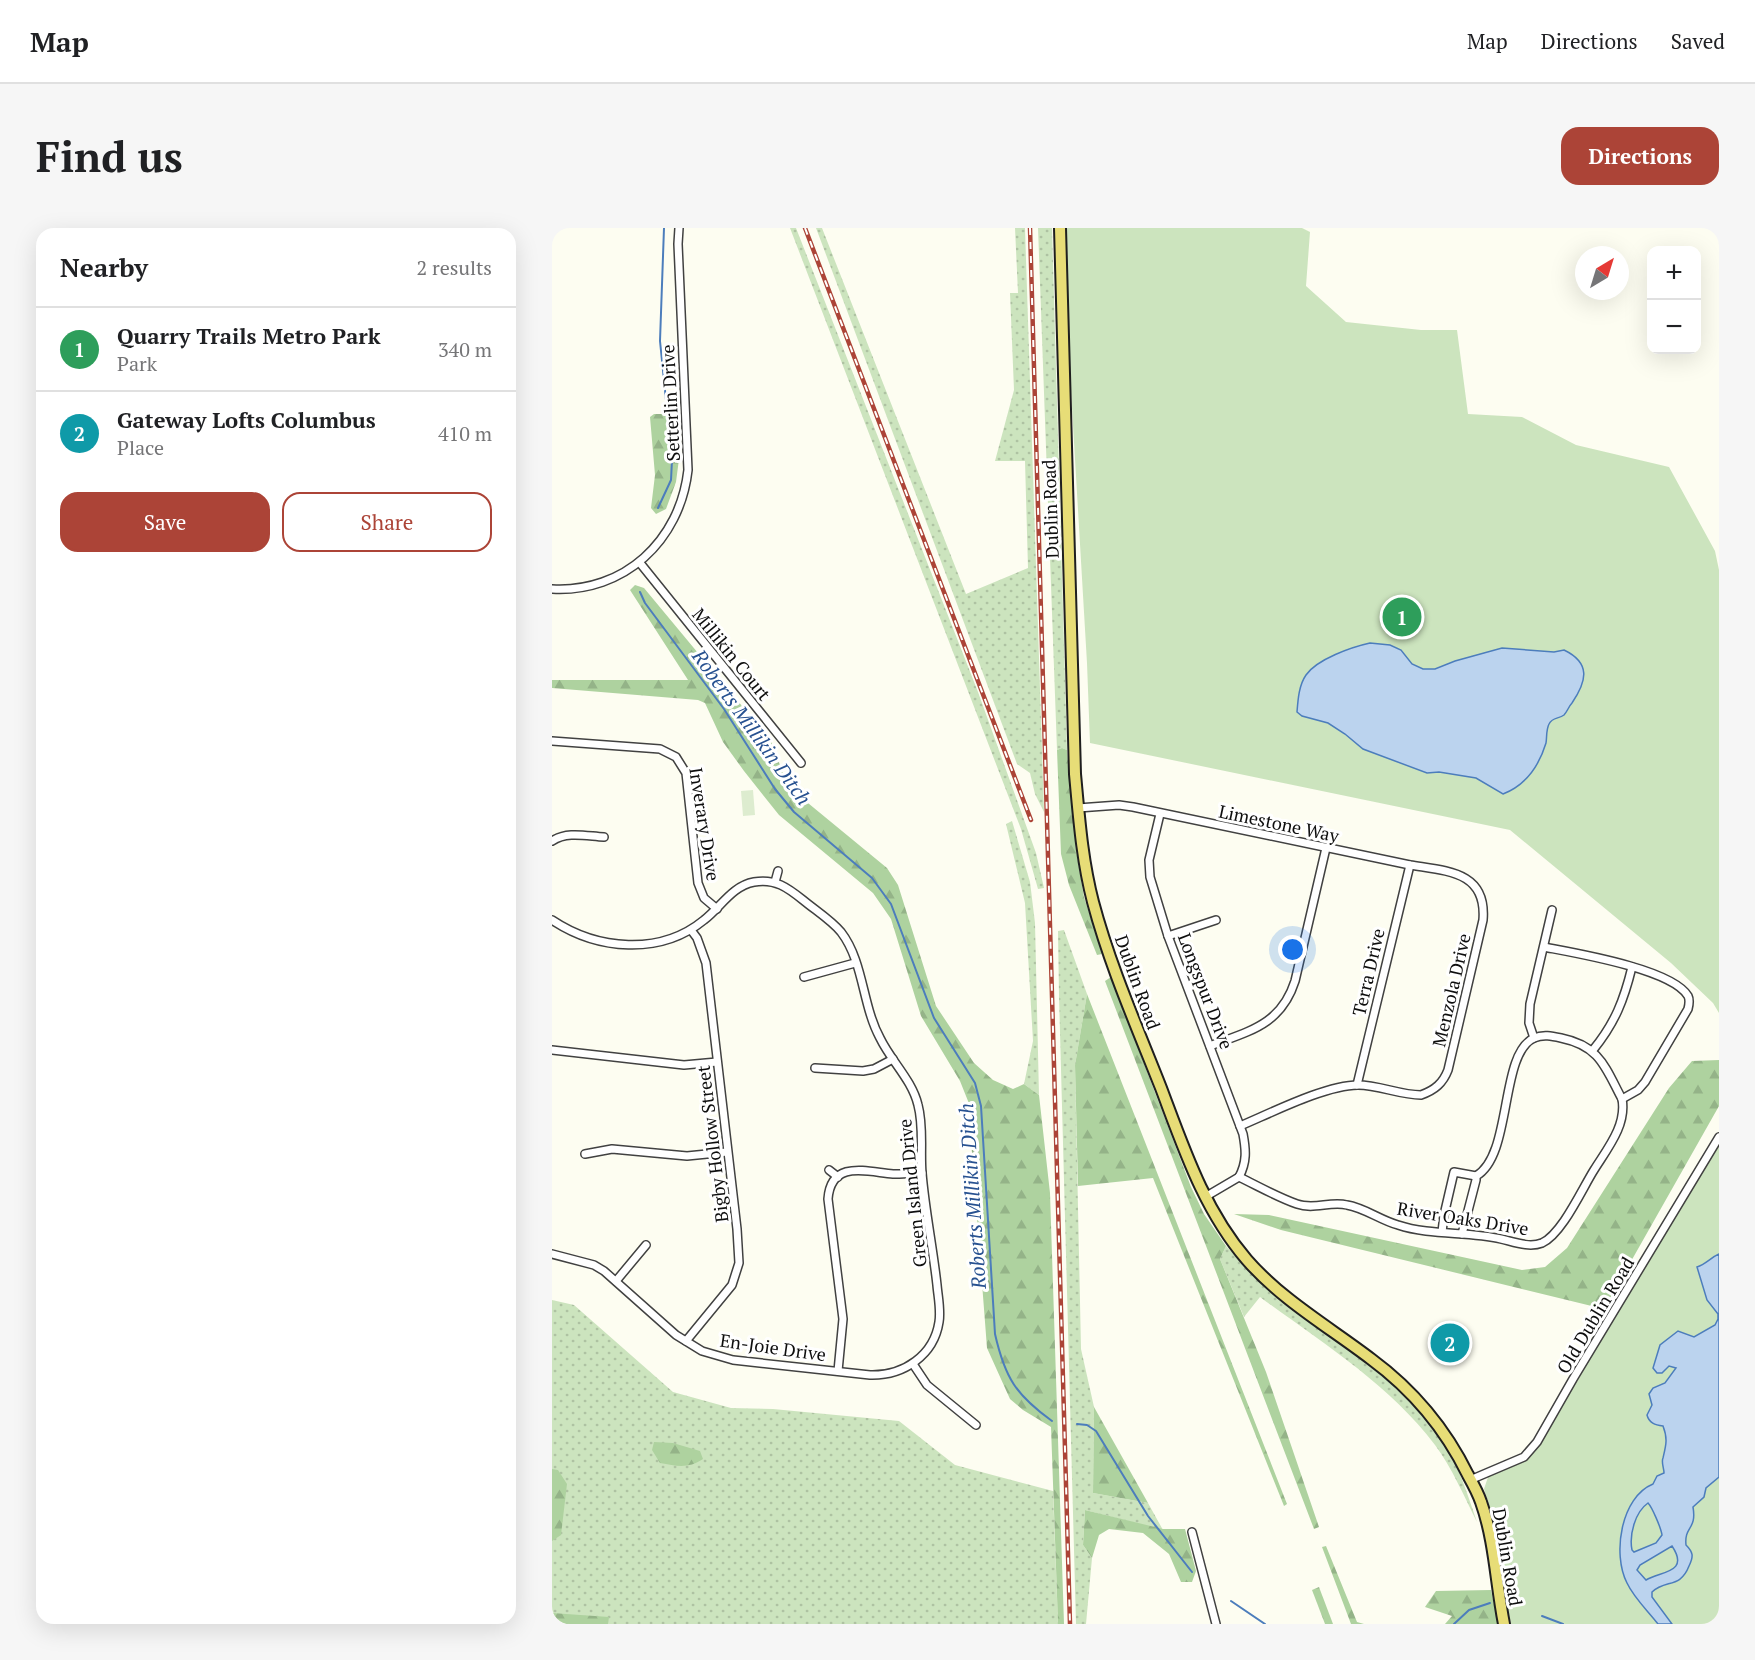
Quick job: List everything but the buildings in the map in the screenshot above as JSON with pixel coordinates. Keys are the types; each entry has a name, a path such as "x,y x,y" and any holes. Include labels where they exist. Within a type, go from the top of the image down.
{"main road":[{"name":"Dublin Road","path":"1060,228 1072,695 1078,808 1084,859 1103,934 1194,1174 1227,1234 1266,1279 1287,1298 1398,1379 1443,1430 1481,1502 1504,1624"}],"street":[{"name":"Setterlin Drive","path":"552,589 584,587 608,580 640,562 657,545 672,524 686,484 687,459 679,228"},
{"name":"Millikin Court","path":"640,562 801,763"},
{"name":"Inverary Drive","path":"552,741 660,749 676,757 686,773 698,883 704,898 717,909"},
{"name":"Limestone Way","path":"1078,808 1119,806 1450,872 1472,883"},
{"name":"Longspur Drive","path":"1160,814 1151,847 1150,877 1168,936 1246,1146 1244,1168 1239,1177"},
{"path":"552,841 560,836 574,834 604,837"},
{"path":"1210,1046 1261,1026 1286,1002 1295,981 1326,848"},
{"name":"Terra Drive","path":"1358,1085 1410,865"},
{"path":"552,920 582,936 607,944 639,945 657,942 691,930 717,909 728,896 746,885 754,882 775,882 778,871"},
{"name":"Green Island Drive","path":"775,882 790,889 839,930 849,945 880,1039 908,1083 918,1104 922,1173 939,1320 928,1349 913,1364"},
{"name":"Menzola Drive","path":"1358,1085 1422,1095 1440,1084 1448,1070 1483,920 1482,900 1472,883"},
{"path":"1534,1038 1529,1023 1530,1004 1552,910"},
{"path":"1168,936 1216,920"},
{"name":"Bigby Hollow Street","path":"686,1341 732,1285 739,1263 706,963 697,938 691,930"},
{"path":"1442,1232 1443,1215 1454,1172 1476,1176 1484,1171 1494,1155 1511,1083 1519,1054 1524,1046 1534,1038 1542,1036 1579,1043 1593,1050 1622,1100 1638,1090 1645,1082 1688,1010 1690,1002 1687,995 1652,972 1544,947"},
{"path":"804,978 855,963"},
{"path":"1593,1050 1621,1008 1632,967"},
{"path":"552,1050 684,1065 717,1062"},
{"path":"814,1068 863,1071 874,1069 893,1059"},
{"path":"1240,1126 1323,1092 1358,1085"},
{"name":"River Oaks Drive","path":"1239,1177 1297,1204 1347,1205 1398,1226 1462,1234 1482,1234 1535,1245 1549,1239 1567,1215 1618,1128 1624,1109 1622,1100"},
{"name":"Old Dublin Road","path":"1470,1480 1524,1457 1537,1442 1719,1137"},
{"path":"585,1154 612,1149 687,1156 727,1152"},
{"path":"838,1371 843,1319 828,1198 831,1185 846,1171 853,1170 866,1169 893,1174 922,1173"},
{"path":"830,1170 838,1177"},
{"path":"1462,1234 1476,1176"},
{"path":"1205,1197 1239,1177"},
{"path":"616,1281 646,1245"},
{"name":"En-Joie Drive","path":"552,1254 594,1265 686,1341 702,1351 733,1360 878,1375 901,1370 913,1364"},
{"path":"913,1364 927,1385 976,1425"},
{"path":"1192,1532 1216,1624"}],"green space":[{"path":"790,228 796,228 978,692 1036,853 1044,888 1038,889 1021,829"},
{"path":"816,228 822,228 966,594 1028,568 1025,461 995,461 1014,390 1010,293 1018,293 1015,228 1025,228 1044,812 1035,794 1030,773 1017,764"},
{"path":"1038,228 1052,228 1067,750 1062,748 1057,750"},
{"path":"1066,228 1302,228 1310,232 1306,286 1346,322 1421,330 1457,330 1468,414 1522,417 1576,445 1669,467 1715,551 1719,570 1719,1013 1713,1003 1671,963 1510,830 1090,743 1068,340"},
{"path":"654,414 667,414 673,417 679,459 676,482 666,509 656,514 651,508 655,475 650,417"},
{"path":"635,585 644,588 771,741 783,773 797,794 887,868 898,885 936,1006 974,1063 993,1080 1013,1089 1024,1084 1039,1095 1050,1193 1064,1624 1058,1624 1051,1427 1010,1399 987,1348 968,1101 960,1081 921,1016 891,919 873,893 779,815 723,742 705,703 698,700 552,688 552,680 688,680 630,590"},
{"path":"1062,748 1067,750 1076,850 1084,897 1102,954 1097,955 1069,885 1061,854 1057,750"},
{"path":"753,790 755,815 743,816 741,791"},
{"path":"1012,821 1030,882 1035,923 1039,1095 1024,1084 1033,1041 1025,903 1006,824"},
{"path":"1064,930 1087,994 1075,1065 1081,1349 1094,1407 1093,1493 1148,1503 1163,1530 1085,1510 1083,1545 1092,1558 1086,1624 1076,1624 1059,995 1058,931"},
{"path":"1111,977 1191,1187 1204,1214 1226,1246 1220,1259 1266,1372 1319,1527 1314,1529 1105,981"},
{"path":"1087,994 1287,1504 1284,1506 1153,1178 1078,1186 1075,1065"},
{"path":"1719,1060 1719,1106 1604,1309 1281,1230 1234,1214 1269,1215 1522,1270 1545,1267 1567,1248 1669,1088 1692,1061"},
{"path":"1719,1142 1719,1624 1511,1624 1494,1524 1484,1489 1488,1477 1525,1458 1539,1445"},
{"path":"1226,1246 1274,1294 1367,1363 1425,1417 1441,1438 1462,1478 1477,1522 1435,1445 1397,1402 1353,1365 1260,1297 1244,1317 1220,1259"},
{"path":"552,1300 574,1305 673,1392 731,1408 773,1409 899,1421 955,1465 1053,1491 1058,1624 552,1624"},
{"path":"1094,1407 1148,1503 1093,1493"},
{"path":"654,1442 673,1443 700,1451 703,1459 677,1466 660,1463 652,1450"},
{"path":"552,1469 558,1470 567,1484 561,1535 552,1541"},
{"path":"1085,1510 1163,1529 1185,1529 1196,1571 1192,1582 1181,1582 1169,1554 1143,1533 1109,1529 1099,1535 1092,1558 1083,1545"},
{"path":"1326,1546 1357,1622 1364,1624 1351,1624 1322,1547"},
{"path":"1319,1587 1333,1624 1325,1624 1312,1590"},
{"path":"1491,1590 1498,1624 1445,1624 1452,1616 1425,1607 1436,1591"},
{"path":"552,1613 609,1617 608,1624 552,1624"}],"water":[{"path":"1370,643 1390,645 1401,650 1412,664 1423,669 1435,669 1502,648 1554,652 1564,650 1579,661 1584,673 1583,680 1565,714 1552,720 1549,724 1546,743 1535,767 1525,780 1503,794 1476,778 1439,772 1427,773 1363,749 1328,723 1302,716 1297,712 1302,683 1311,669 1335,654"},
{"path":"1719,1254 1719,1477 1706,1488 1704,1497 1693,1507 1693,1520 1686,1539 1686,1545 1691,1552 1691,1563 1677,1581 1652,1592 1652,1597 1672,1624 1658,1624 1633,1594 1622,1571 1620,1542 1622,1528 1633,1501 1653,1484 1657,1476 1664,1473 1662,1461 1666,1435 1663,1426 1653,1423 1648,1418 1647,1415 1652,1405 1649,1394 1653,1388 1665,1383 1676,1368 1669,1366 1662,1373 1657,1373 1653,1368 1660,1345 1678,1331 1694,1337 1715,1325 1718,1314 1707,1300 1697,1267","holes":["1648,1503 1662,1535 1656,1543 1634,1552 1631,1544 1632,1531 1640,1512","1672,1546 1677,1555 1676,1566 1646,1580 1637,1570 1640,1565"]}],"waterway":[{"name":"Roberts Millikin Ditch","path":"658,508 671,480 672,460 660,341 664,228"},
{"name":"Roberts Millikin Ditch","path":"640,592 645,603 724,709 775,789 794,812 872,878 891,904 934,1018 975,1083 981,1106 995,1334 1003,1362 1021,1394 1052,1421"},
{"name":"Roberts Millikin Ditch","path":"1077,1424 1087,1425 1096,1431 1148,1516 1192,1572"},
{"name":"Roberts Millikin Ditch","path":"1231,1601 1265,1624"},
{"name":"Roberts Millikin Ditch","path":"1454,1624 1469,1610 1490,1603"},
{"name":"Roberts Millikin Ditch","path":"1542,1616 1563,1624"}],"railway":[{"path":"805,228 1031,820"},
{"path":"1030,228 1070,1624"}],"place":[{"name":"Quarry Trails Metro Park","path":"1402,617"},
{"name":"Gateway Lofts Columbus","path":"1450,1343"}]}
